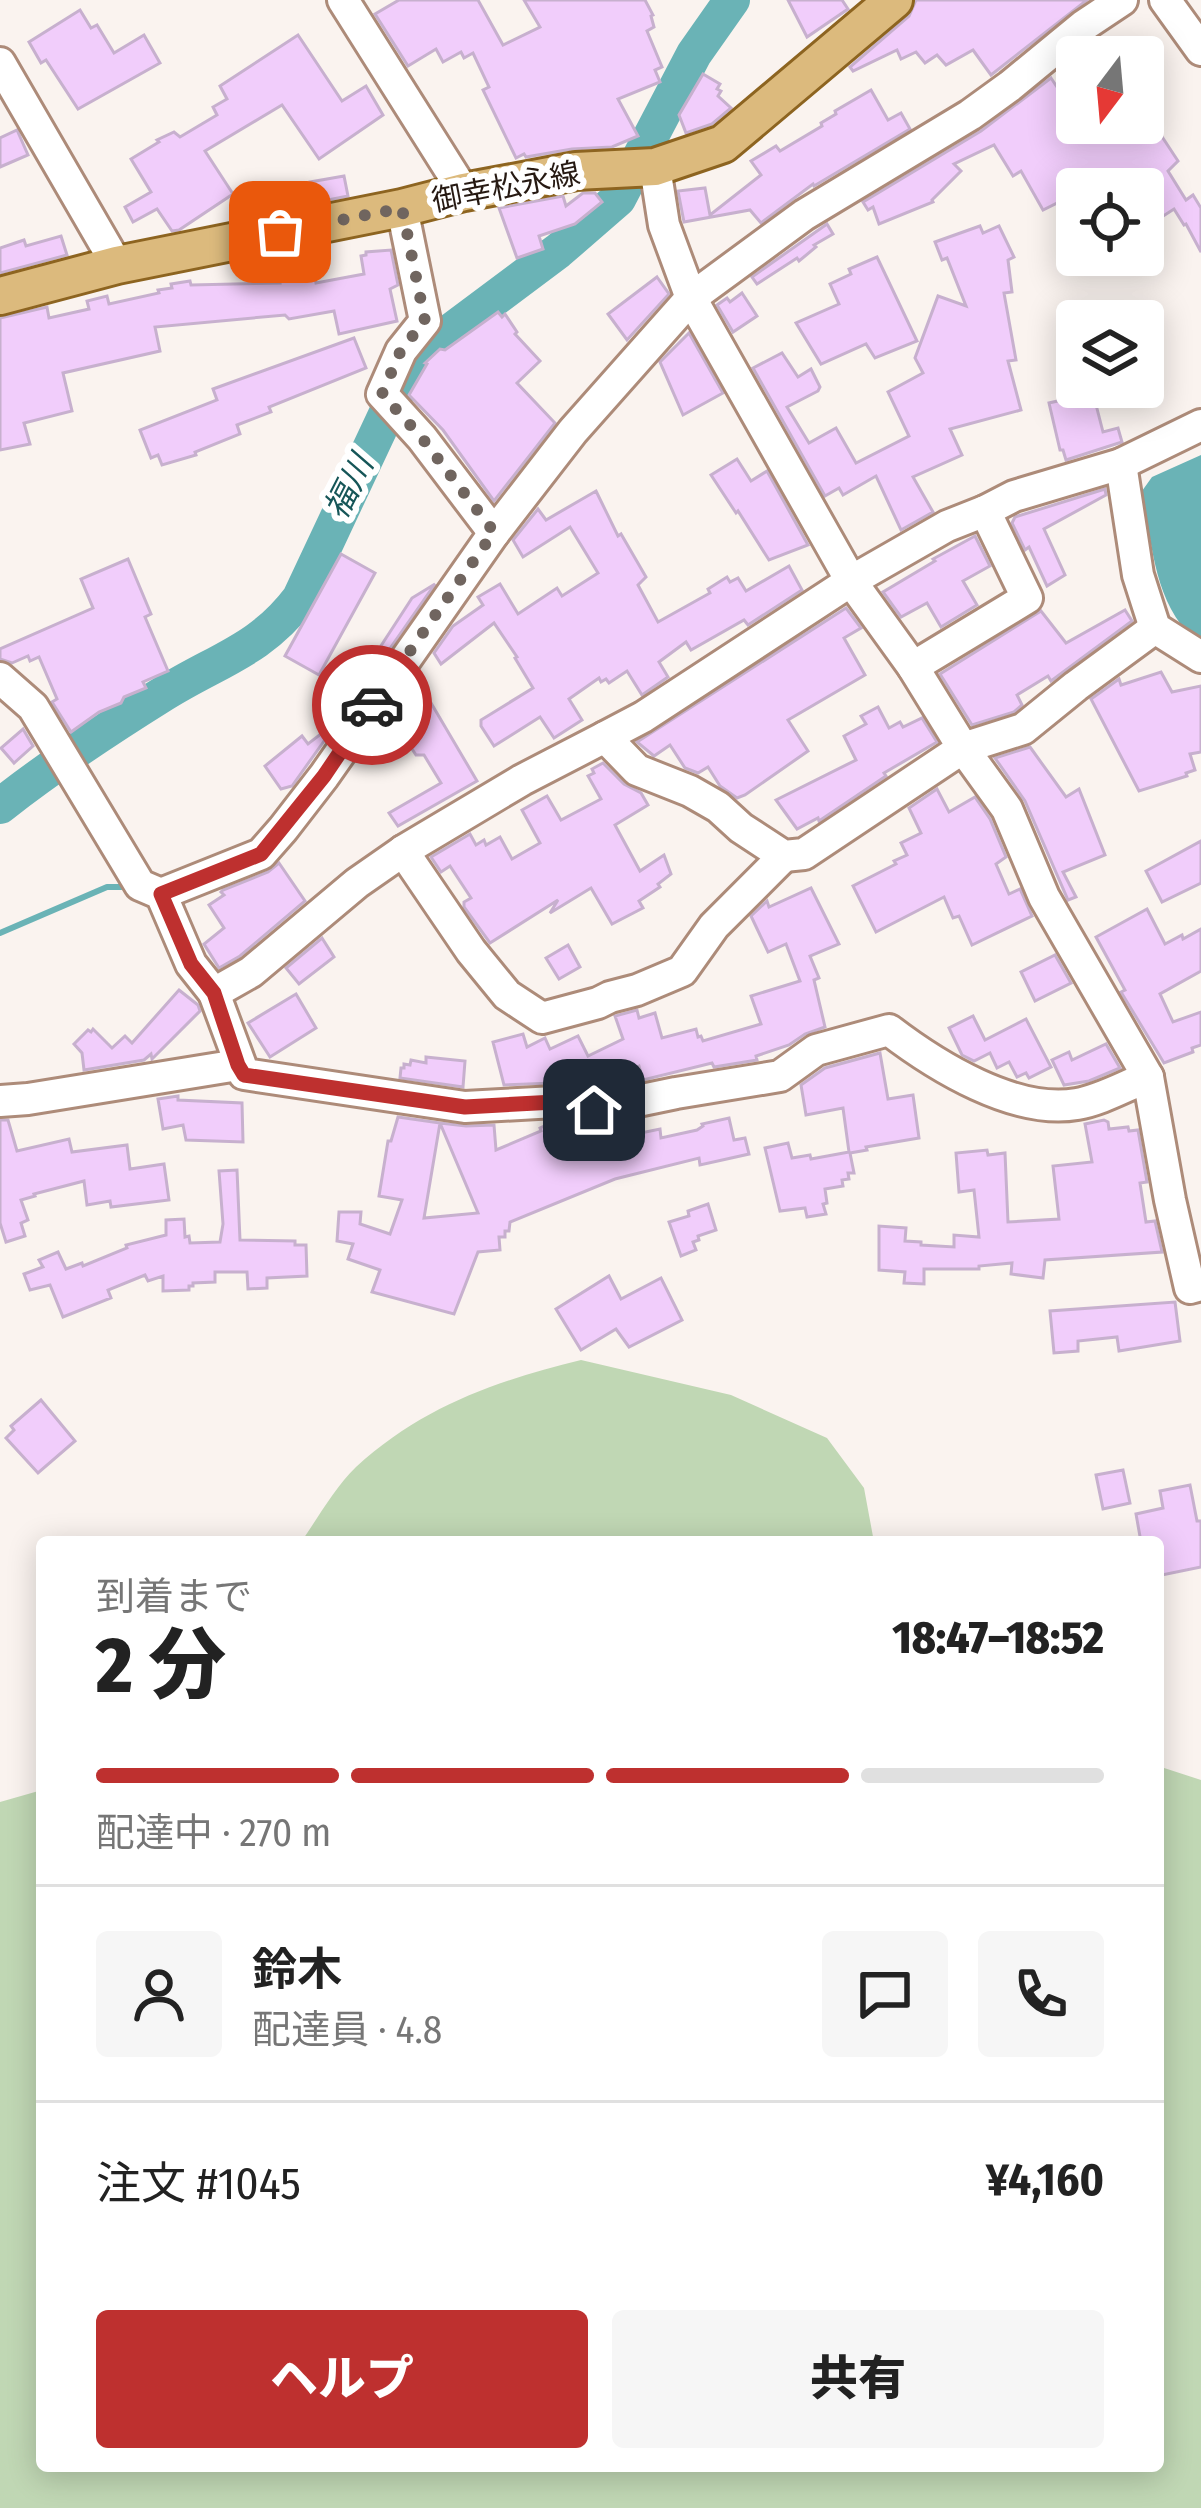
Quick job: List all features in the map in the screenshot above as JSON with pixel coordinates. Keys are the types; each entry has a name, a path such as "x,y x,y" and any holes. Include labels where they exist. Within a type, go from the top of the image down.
{"main road":[{"name":"御幸松永線","path":"0,296 117,265 464,192 576,171 638,168 723,144 894,0"}],"street":[{"path":"343,0 464,192"},
{"path":"161,894 261,854 324,776 494,532 573,431 691,298 804,215 970,115 1122,0"},
{"path":"1165,0 1201,50"},
{"path":"0,63 117,265"},
{"path":"638,168 691,298 850,581 1007,809 1044,897 1148,1077 1190,1288 1201,1285"},
{"path":"402,208 425,321 401,350 382,394 494,532"},
{"path":"214,993 251,972 357,883 403,851 643,717 850,581 947,526 1013,496 1121,464 1201,425"},
{"path":"1121,464 1138,575 1155,628 1201,657"},
{"path":"913,667 1027,598 985,512"},
{"path":"605,737 638,770 690,790 784,856 803,854 963,748 1023,729 1155,628"},
{"path":"0,678 33,707 140,885 161,894 191,964 214,993 244,1075 465,1107 555,1102 594,1110 780,1076 816,1050 889,1030 920,1054 1033,1105 1078,1104 1148,1077"},
{"path":"403,851 507,995 542,1018 598,1003 682,971 715,926 784,856"},
{"path":"0,1101 238,1065"}],"green space":[{"path":"581,1360 731,1395 827,1438 864,1488 873,1536 305,1536 348,1475 381,1446 462,1398"},
{"path":"1164,1768 1201,1780 1201,2508 0,2508 0,1802 36,1792 36,2472 1164,2472"}],"water":[{"path":"1201,455 1201,643 1185,630 1164,594 1142,491 1152,477"}],"building":[{"path":"399,0 478,0 503,45 540,27 524,0 645,0 653,15 654,27 647,31 662,67 655,70 660,82 618,99 638,136 612,147 516,158 483,90 489,87 473,53 464,58 461,52 443,62 436,49 408,66 375,14"},
{"path":"788,0 842,0 848,9 807,37"},
{"path":"916,0 1087,0 991,75 973,50 946,65 937,55 925,63 916,52 901,59 897,50 853,71 850,67 909,16"},
{"path":"80,10 91,28 97,25 114,53 144,35 160,63 78,109 29,42"},
{"path":"298,35 342,101 366,86 383,115 319,159 282,105 205,151 233,194 179,230 172,231 157,209 133,222 125,207 151,192 131,159 157,140 174,132 180,137 217,115 213,107 227,99 220,86"},
{"path":"703,74 720,84 718,96 731,108 712,124 686,133 679,115"},
{"path":"1051,78 1056,86 1056,144 1164,144 1164,140 1178,161 1168,171 1186,200 1193,195 1201,208 1201,252 1174,209 1164,215 1164,168 1056,168 1056,204 1043,210 1021,171 1013,176 994,145 954,164 961,171 933,202 879,224 873,207 868,210 863,202 981,131"},
{"path":"871,90 888,120 901,113 910,129 813,184 761,223 750,210 684,222 678,191 705,188 710,215 761,175 751,161 776,146 780,151"},
{"path":"17,130 28,155 0,167 0,138"},
{"path":"344,176 348,196 308,204 310,182"},
{"path":"583,193 595,193 602,202 575,224 539,236 543,249 517,258 499,208 563,196 566,206"},
{"path":"827,224 833,234 799,261 757,284 752,277"},
{"path":"980,226 983,233 999,226 1014,257 1008,260 1012,292 1004,293 1016,360 1008,361 1021,410 950,429 962,455 913,477 933,512 901,530 876,476 843,495 839,488 825,496 753,368 782,353 798,377 811,369 818,391 787,407 809,443 836,428 856,463 909,436 888,392 923,373 915,358 938,296 966,306 947,258 942,260 935,242"},
{"path":"61,236 67,255 0,273 0,248"},
{"path":"310,249 316,283 364,274 361,256 391,250 398,285 390,289 397,321 339,334 334,311 289,319 285,315 155,327 160,351 63,373 72,411 24,423 30,444 0,450 0,318 47,307 49,318 89,309 87,301 107,296 109,304 190,281 191,285 280,283 276,256"},
{"path":"877,257 917,341 875,358 866,344 821,364 796,323 839,304 830,284"},
{"path":"657,277 669,294 627,340 608,314"},
{"path":"742,293 757,316 733,332 717,305"},
{"path":"498,312 502,317 505,314 515,334 540,361 517,383 555,423 494,501 443,430 409,395 425,363 440,349"},
{"path":"689,333 723,393 683,415 660,362"},
{"path":"354,338 366,368 269,407 271,412 237,425 240,434 196,455 162,465 158,455 151,458 140,430 217,400 213,389"},
{"path":"1056,401 1056,408 1097,408 1103,432 1118,428 1122,442 1066,460 1049,403"},
{"path":"737,459 751,481 767,471 808,545 769,560 711,475"},
{"path":"1105,489 1106,495 1044,529 1065,575 1047,586 1012,523 1015,517"},
{"path":"596,491 646,577 638,585 658,622 710,593 708,589 727,577 730,582 738,578 746,591 789,566 802,590 748,625 744,620 691,650 686,642 659,662 668,677 642,695 627,671 609,683 599,678 569,699 582,720 554,738 540,717 494,746 481,720 533,688 517,657 494,623 441,664 434,653 453,626 483,605 478,597 500,584 518,614 557,588 562,596 598,573 570,527 523,557 513,540 538,509 546,520"},
{"path":"975,536 990,566 963,581 977,605 941,627 927,603 901,617 883,592"},
{"path":"341,554 375,573 319,675 285,656"},
{"path":"128,559 168,671 143,682 146,688 71,732 52,702 57,699 39,657 12,663 0,659 0,649 93,608 81,579"},
{"path":"435,584 384,657 375,655 412,598"},
{"path":"846,608 861,628 844,638 865,675 788,720 808,751 745,795 737,798 720,786 708,767 698,773 685,768 670,745 654,756 637,742"},
{"path":"1125,610 1132,621 1051,681 1048,676 1017,695 1022,705 1014,712 972,725 940,674 1041,611 1066,643"},
{"path":"1161,672 1172,692 1201,686 1201,752 1190,754 1195,770 1187,776 1139,791 1091,699 1119,679 1121,685"},
{"path":"421,686 477,781 398,826 389,813 441,783 390,715 405,695"},
{"path":"878,707 889,728 922,718 937,742 884,773 886,776 819,821 797,829 776,800 856,760 844,736 866,724 861,716"},
{"path":"339,720 292,786 281,789 265,766 302,736 308,744"},
{"path":"23,729 33,746 14,763 1,748"},
{"path":"1030,747 1066,797 1079,789 1105,855 1063,872 1076,897 1068,900 1025,801 995,758"},
{"path":"603,763 641,793 648,805 615,825 640,871 664,855 671,874 639,901 643,908 612,924 591,888 550,913 558,900 490,943 464,907 471,898 450,866 441,872 431,857 470,834 476,845 500,837 512,859 540,843 522,810 547,796 561,820 601,799 588,776"},
{"path":"937,789 949,812 975,797 1006,857 996,864 1009,894 1020,889 1032,916 972,945 944,897 876,932 853,886 907,855 901,843 921,833 909,808"},
{"path":"1201,841 1201,883 1162,902 1146,871"},
{"path":"279,863 305,901 219,968 204,944 224,928 209,905 224,895 223,890"},
{"path":"811,888 839,944 810,956 819,978 814,980 825,1027 756,1056 757,1060 714,1067 712,1063 643,1080 639,1066 590,1089 554,1083 504,1085 493,1042 523,1034 527,1047 545,1038 550,1049 578,1036 588,1056 623,1039 615,1016 637,1010 639,1018 655,1013 662,1038 696,1029 703,1041 761,1024 751,996 800,981 786,944 768,952 751,916 767,901 769,907"},
{"path":"1147,909 1165,944 1201,929 1201,971 1160,994 1173,1022 1201,1012 1201,1045 1164,1063 1121,992 1125,990 1096,937"},
{"path":"322,938 334,957 299,984 286,968"},
{"path":"568,945 580,967 559,979 546,958"},
{"path":"1055,955 1071,983 1035,1001 1021,972"},
{"path":"179,990 200,1011 152,1059 151,1054 144,1060 84,1070 82,1053 74,1044 88,1030 93,1029 112,1048 125,1036 132,1043"},
{"path":"296,994 316,1028 270,1057 248,1023"},
{"path":"973,1016 985,1040 1026,1019 1051,1067 1029,1078 1026,1073 1017,1077 1009,1062 997,1068 990,1053 974,1061 962,1055 949,1028"},
{"path":"1106,1044 1120,1068 1064,1085 1052,1060 1069,1052 1072,1060"},
{"path":"880,1053 888,1099 913,1095 919,1138 850,1153 854,1173 842,1180 843,1186 825,1189 826,1214 807,1217 805,1208 780,1211 765,1148 788,1143 792,1158 810,1155 811,1159 849,1152 843,1108 806,1115 801,1085 825,1068"},
{"path":"426,1057 465,1061 463,1087 400,1078 404,1064 410,1065 411,1060 426,1063"},
{"path":"178,1096 178,1100 242,1103 243,1142 186,1140 183,1125 163,1129 158,1099"},
{"path":"398,1117 494,1125 496,1150 553,1122 588,1129 592,1135 640,1126 641,1133 660,1129 661,1138 729,1118 734,1140 745,1138 749,1154 700,1165 699,1158 615,1179 510,1222 505,1237 499,1237 500,1250 478,1252 454,1314 372,1292 380,1270 348,1259 353,1244 337,1241 339,1212 361,1212 360,1224 390,1234 402,1200 379,1196 388,1141","holes":["440,1123 478,1213 424,1218"]},
{"path":"0,1120 8,1120 17,1151 69,1139 72,1152 127,1145 130,1169 164,1164 169,1200 87,1205 84,1181 21,1200 28,1220 21,1223 25,1236 6,1242 0,1223"},
{"path":"1104,1120 1109,1129 1138,1130 1147,1182 1140,1183 1146,1222 1155,1221 1162,1252 1045,1260 1043,1278 1011,1274 1012,1263 979,1269 924,1269 924,1284 904,1283 905,1272 879,1270 879,1226 906,1228 905,1241 921,1245 954,1247 954,1235 979,1237 974,1190 959,1192 956,1153 1005,1153 1008,1222 1059,1219 1053,1166 1092,1162 1085,1124"},
{"path":"237,1170 240,1240 306,1245 307,1276 267,1278 267,1288 248,1289 247,1272 215,1272 215,1282 163,1291 163,1276 148,1281 145,1275 108,1290 111,1298 63,1317 50,1285 30,1290 24,1274 43,1267 39,1260 58,1252 66,1269 83,1266 126,1245 166,1235 166,1220 184,1219 190,1243 220,1242 219,1171"},
{"path":"708,1204 716,1230 698,1236 693,1242 696,1250 681,1256 669,1222"},
{"path":"609,1276 621,1299 661,1278 682,1320 629,1347 616,1329 581,1350 556,1309"},
{"path":"1175,1302 1180,1341 1119,1351 1117,1337 1078,1341 1078,1351 1054,1353 1050,1311"},
{"path":"41,1400 75,1441 38,1473 6,1438 14,1430 11,1426"},
{"path":"1123,1470 1130,1503 1103,1509 1096,1475"},
{"path":"1190,1485 1197,1521 1201,1521 1201,1567 1164,1575 1164,1536 1140,1536 1136,1514 1163,1508 1160,1491"}],"waterway":[{"name":"福川","path":"0,806 121,720 253,643 285,616 300,598 408,368 618,199 694,54 732,0"},
{"path":"0,933 107,887 121,887"}],"way so far":[{"path":"280,232 402,208 425,321 401,350 382,394 494,532 372,705"}],"route":[{"path":"372,705 324,776 261,854 161,894 191,964 214,993 238,1065 244,1075 465,1107 555,1102 594,1110"}]}
